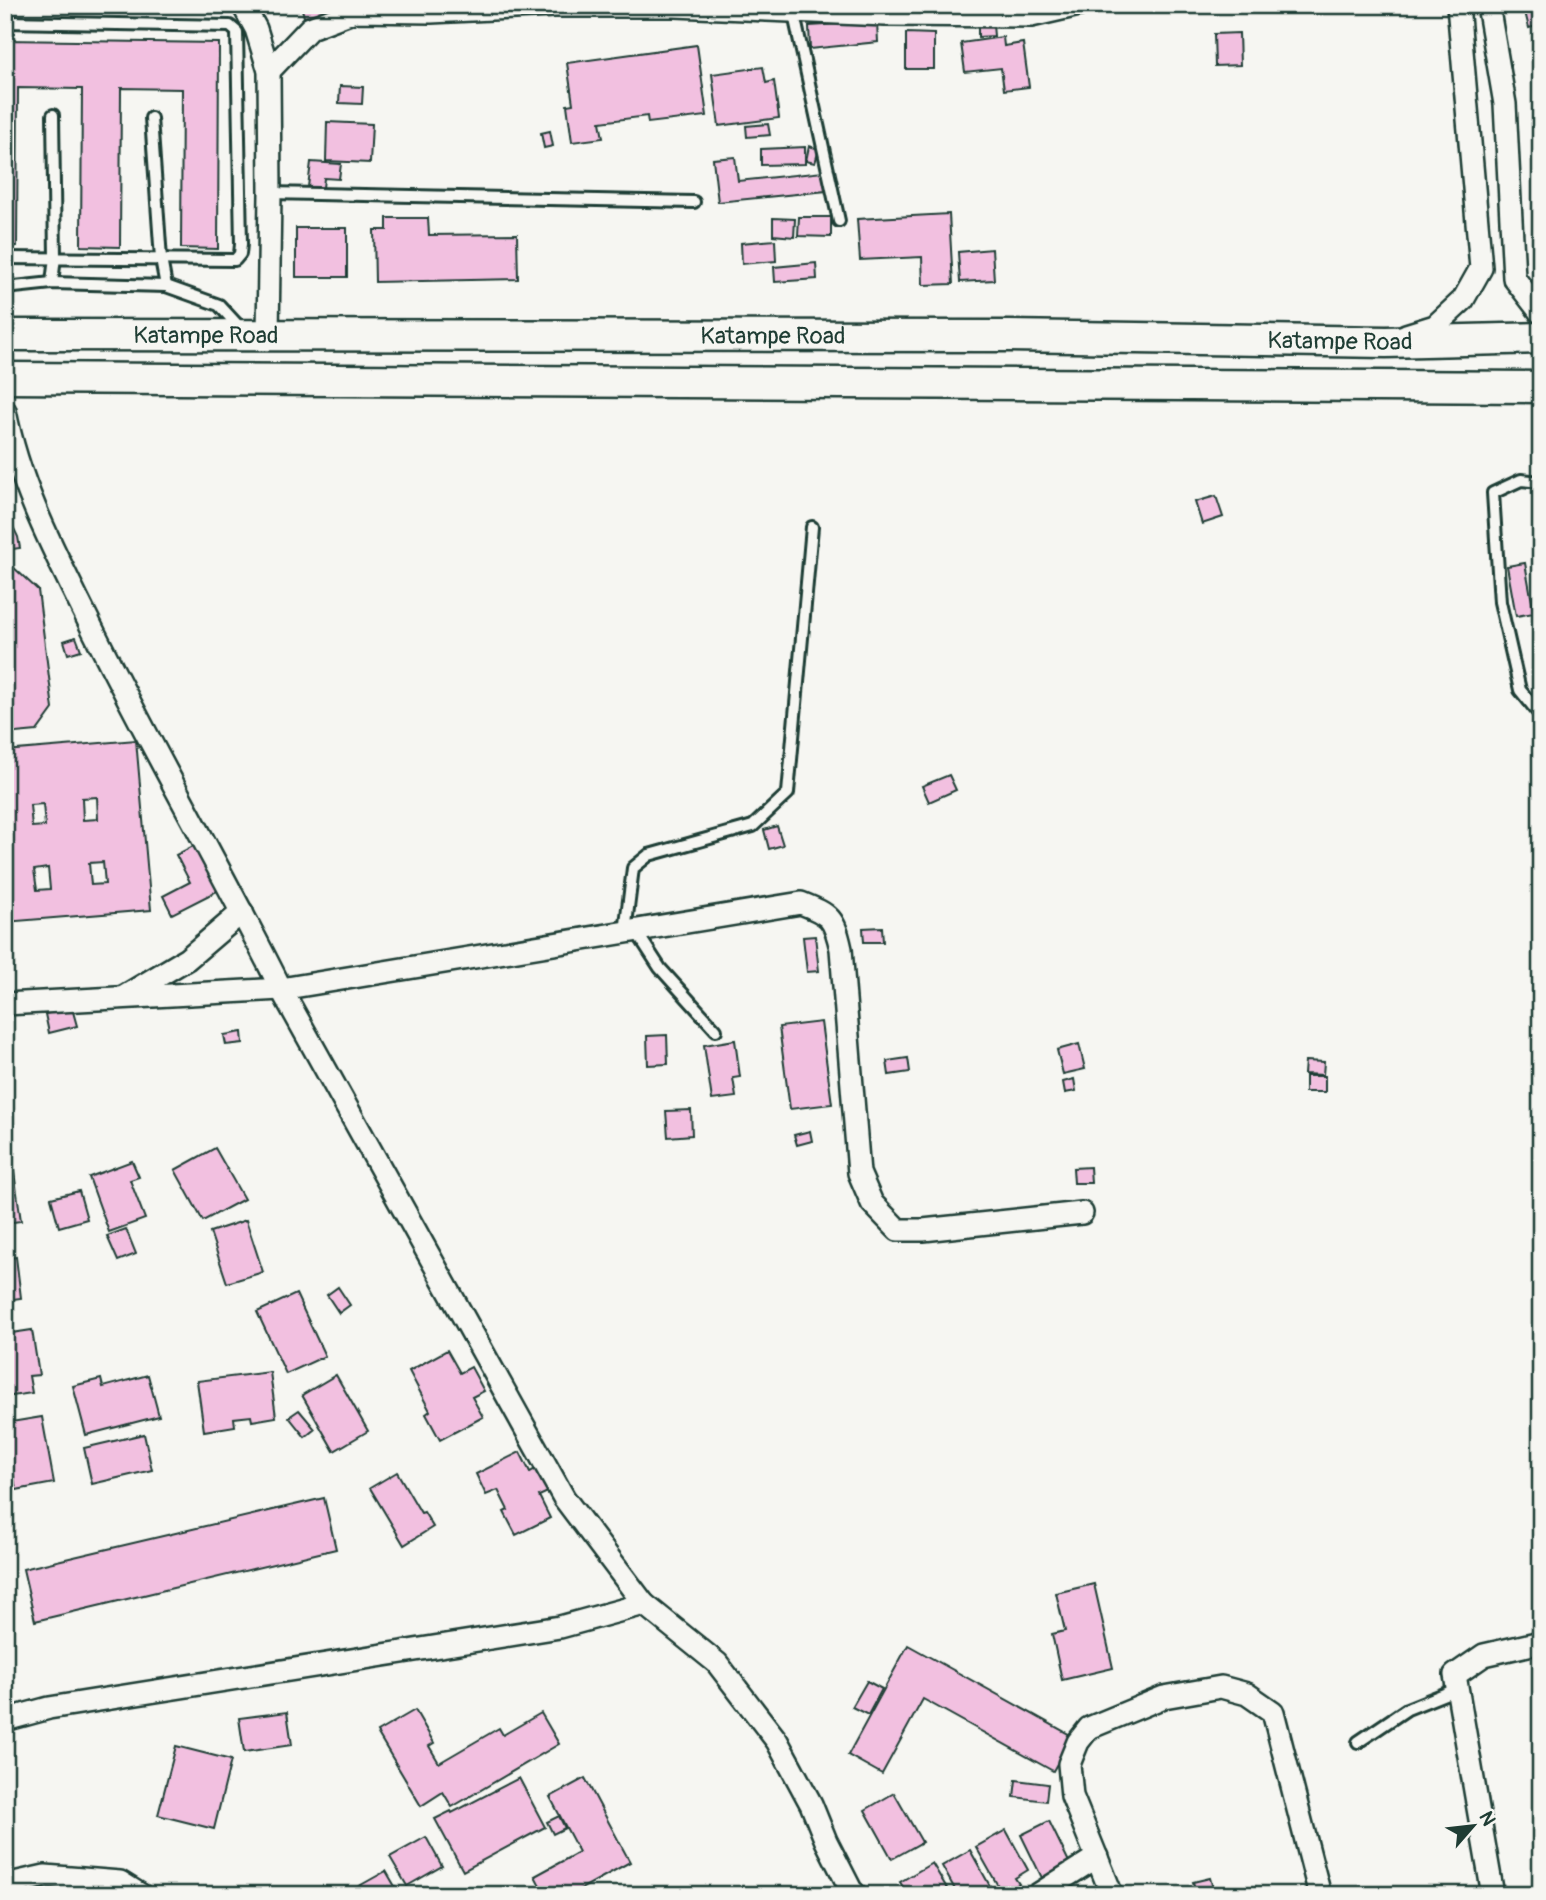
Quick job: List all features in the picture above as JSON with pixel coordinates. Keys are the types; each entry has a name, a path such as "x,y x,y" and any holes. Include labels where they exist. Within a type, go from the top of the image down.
{"main road":[{"name":"Katampe Road","path":"5,335 1009,336 1386,342 1541,338"},
{"name":"Katampe Road","path":"5,378 1541,387"}],"street":[{"path":"243,5 256,29 269,71 270,193 257,336"},
{"path":"269,71 310,29 355,11 430,12 479,7 675,6 1031,16 1079,5"},
{"path":"1386,342 1434,326 1463,300 1481,268 1458,5"},
{"path":"1488,5 1505,104 1514,278 1541,313"},
{"path":"5,411 11,442 40,522 104,652 281,989 564,1498 644,1604 717,1663 777,1741 811,1804 851,1891 856,1895"},
{"path":"5,1004 281,989 801,904 822,911 835,925 841,949 859,1173 872,1203 898,1230 923,1230 1082,1213"},
{"path":"121,998 187,959 242,912"},
{"path":"5,1720 49,1708 560,1627 644,1604"},
{"path":"1493,1895 1455,1675 1484,1655 1541,1642"},
{"path":"1112,1895 1072,1796 1069,1764 1078,1742 1089,1728 1164,1697 1221,1687 1247,1694 1273,1712 1320,1895"},
{"path":"1037,1895 1097,1857"},
{"path":"5,1885 45,1876 120,1882 141,1895"}],"lane":[{"path":"793,10 839,221"},
{"path":"5,22 230,26 237,32 240,254 235,260 5,258"},
{"path":"52,283 55,257 53,115"},
{"path":"151,118 161,259 166,286"},
{"path":"270,193 694,202"},
{"path":"5,288 52,283 166,286 219,305 257,336"},
{"path":"1541,482 1521,480 1493,493 1500,602 1520,690 1541,716"},
{"path":"716,1030 630,932 632,868 649,855 753,826 788,793 812,527"},
{"path":"1358,1742 1407,1709 1457,1689"}],"building":[{"path":"301,5 325,5 326,12 304,17"},
{"path":"1539,9 1541,25 1529,28 1525,12"},
{"path":"877,22 878,42 810,49 809,26"},
{"path":"993,25 994,36 978,37 978,26"},
{"path":"906,33 934,34 934,69 906,69"},
{"path":"1239,33 1240,65 1215,66 1214,34"},
{"path":"1003,37 1004,46 1023,43 1029,87 1004,90 1001,68 965,72 961,43"},
{"path":"5,40 219,43 218,249 181,248 182,89 121,88 120,247 81,246 82,89 18,88 17,246 5,246"},
{"path":"697,45 707,116 648,123 647,116 600,122 603,138 572,142 567,105 573,104 567,63"},
{"path":"763,67 766,83 774,81 779,118 719,126 712,74"},
{"path":"340,86 363,87 362,104 339,103"},
{"path":"327,122 372,124 370,163 326,161"},
{"path":"768,124 770,135 747,137 746,126"},
{"path":"550,131 553,146 544,148 541,133"},
{"path":"809,146 819,149 815,163 806,161"},
{"path":"805,147 805,164 761,165 761,149"},
{"path":"735,157 738,181 823,172 826,191 718,202 713,159"},
{"path":"311,162 341,164 339,179 324,178 323,188 308,187"},
{"path":"949,214 953,284 923,285 922,257 860,260 857,219"},
{"path":"799,217 831,217 831,237 798,236"},
{"path":"387,218 428,218 429,235 517,234 518,279 375,282 374,230 387,230"},
{"path":"773,218 795,219 794,237 773,235"},
{"path":"296,228 347,228 347,277 296,277"},
{"path":"775,240 776,261 742,264 741,243"},
{"path":"992,249 994,280 960,282 958,252"},
{"path":"816,263 817,279 775,282 774,267"},
{"path":"1216,496 1223,517 1202,524 1195,502"},
{"path":"5,510 18,537 20,548 5,550"},
{"path":"1525,563 1534,613 1516,616 1507,566"},
{"path":"12,566 38,590 53,709 37,731 5,734 5,567"},
{"path":"76,637 81,650 68,654 64,641"},
{"path":"136,740 151,910 5,922 5,751","holes":["97,797 98,819 83,820 82,798","43,804 45,826 32,827 30,805","103,862 105,884 91,885 89,863","48,868 50,889 37,890 34,870"]},
{"path":"949,775 956,790 929,802 922,786"},
{"path":"777,826 783,845 769,849 764,830"},
{"path":"195,845 219,890 172,914 163,896 190,882 176,855"},
{"path":"882,927 883,942 864,942 863,928"},
{"path":"815,936 819,971 807,972 803,937"},
{"path":"72,1008 77,1026 49,1033 45,1014"},
{"path":"821,1022 832,1104 790,1109 779,1027"},
{"path":"242,1032 243,1043 226,1045 224,1035"},
{"path":"667,1035 668,1064 648,1065 647,1036"},
{"path":"735,1040 740,1077 733,1078 736,1097 712,1100 704,1045"},
{"path":"1079,1044 1085,1069 1063,1074 1057,1050"},
{"path":"908,1058 910,1072 889,1075 887,1061"},
{"path":"1305,1061 1324,1062 1323,1075 1304,1074"},
{"path":"1305,1076 1325,1076 1325,1092 1305,1092"},
{"path":"1074,1079 1076,1091 1065,1093 1063,1082"},
{"path":"691,1110 692,1135 668,1137 666,1111"},
{"path":"810,1131 812,1141 797,1145 794,1135"},
{"path":"215,1148 244,1199 203,1221 175,1170"},
{"path":"11,1151 21,1221 5,1223 5,1152"},
{"path":"132,1161 139,1177 130,1180 145,1219 109,1232 89,1177"},
{"path":"1090,1167 1091,1183 1074,1183 1073,1168"},
{"path":"79,1191 87,1219 59,1227 51,1198"},
{"path":"246,1220 263,1272 227,1283 210,1232"},
{"path":"126,1229 136,1254 118,1261 107,1236"},
{"path":"16,1257 21,1298 5,1300 5,1259"},
{"path":"338,1287 350,1305 339,1313 327,1295"},
{"path":"296,1294 325,1356 286,1374 257,1312"},
{"path":"32,1330 39,1375 29,1376 32,1393 5,1397 5,1334"},
{"path":"447,1350 460,1373 471,1367 484,1391 472,1397 483,1417 440,1440 426,1414 430,1411 409,1371"},
{"path":"270,1372 276,1417 252,1421 251,1416 234,1418 235,1426 204,1431 197,1381"},
{"path":"148,1375 159,1416 86,1435 73,1386 101,1379 103,1387"},
{"path":"336,1375 368,1431 334,1451 302,1395"},
{"path":"299,1410 315,1429 305,1437 289,1417"},
{"path":"42,1417 54,1483 16,1490 5,1423"},
{"path":"144,1434 152,1470 92,1484 84,1448"},
{"path":"520,1452 530,1472 539,1467 550,1491 539,1496 550,1518 516,1535 504,1512 508,1510 498,1490 486,1495 476,1474"},
{"path":"397,1472 421,1513 424,1512 433,1527 404,1545 370,1488"},
{"path":"324,1498 336,1549 35,1621 23,1569"},
{"path":"1094,1584 1113,1668 1062,1680 1052,1634 1065,1631 1056,1593"},
{"path":"908,1645 1072,1736 1053,1771 923,1699 882,1774 848,1755"},
{"path":"867,1681 882,1689 868,1715 852,1707"},
{"path":"415,1710 434,1743 429,1746 439,1763 499,1728 503,1735 541,1713 559,1744 452,1807 443,1792 421,1806 377,1732"},
{"path":"287,1712 292,1745 244,1752 239,1718"},
{"path":"176,1746 231,1760 214,1829 158,1815"},
{"path":"519,1778 545,1827 463,1871 435,1819"},
{"path":"585,1778 630,1862 570,1895 545,1895 535,1876 579,1852 550,1797"},
{"path":"1016,1780 1048,1784 1046,1801 1014,1797"},
{"path":"894,1793 922,1842 892,1859 865,1810"},
{"path":"559,1816 565,1828 553,1834 547,1822"},
{"path":"1049,1821 1070,1864 1042,1878 1021,1835"},
{"path":"1006,1830 1028,1870 1015,1878 1019,1884 1002,1893 976,1847"},
{"path":"426,1837 442,1866 407,1886 390,1857"},
{"path":"970,1850 995,1895 958,1895 942,1866"},
{"path":"932,1863 951,1895 908,1895 900,1882"},
{"path":"386,1871 400,1895 355,1895 352,1890"},
{"path":"1210,1878 1215,1895 1197,1895 1193,1882"}]}
